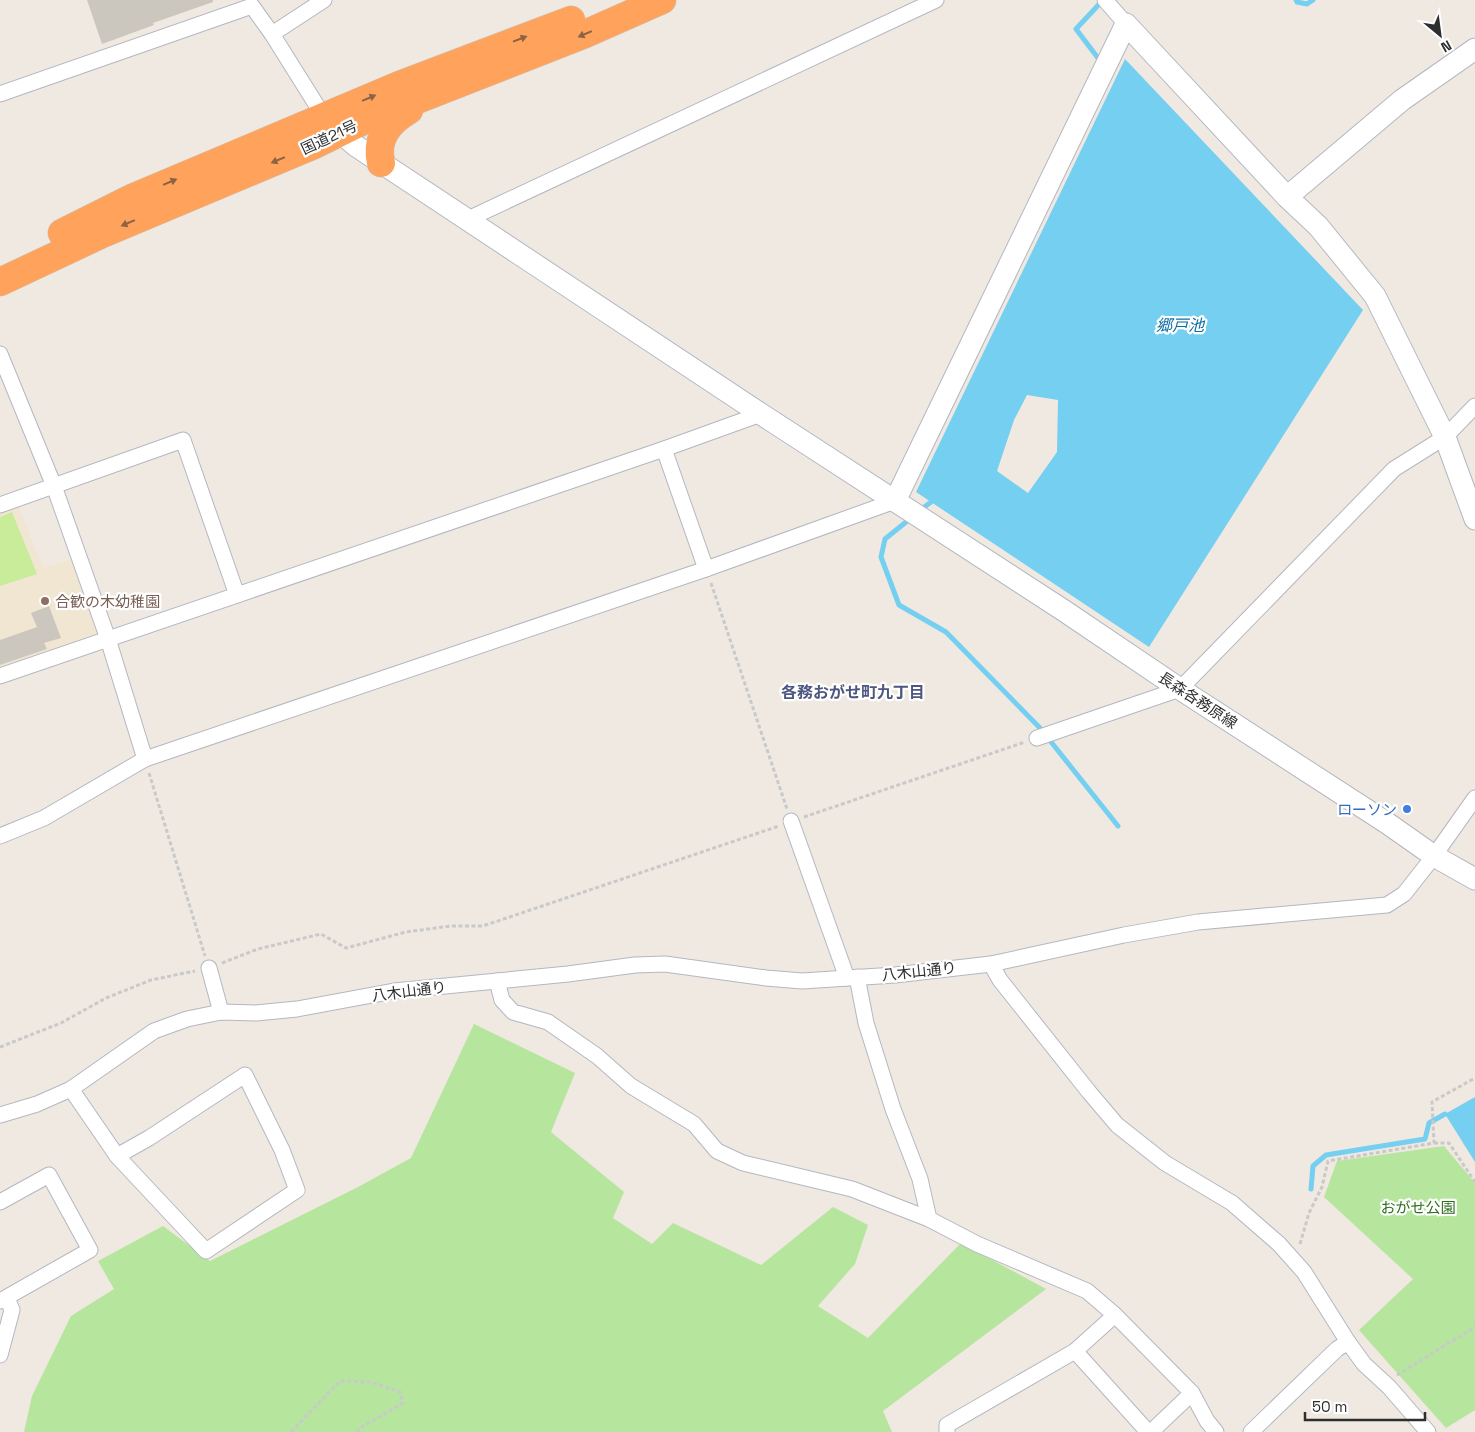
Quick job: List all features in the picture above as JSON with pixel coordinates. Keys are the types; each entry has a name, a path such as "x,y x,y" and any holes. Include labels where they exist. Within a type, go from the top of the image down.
{"highway":[{"name":"国道21号","path":"0,282 102,234 306,148 331,125 402,84 620,0"},
{"name":"国道21号","path":"0,263 132,198 331,125 443,89 585,34 662,0"},
{"path":"381,163 379,154 380,142 384,132 396,117 443,89"}],"street":[{"path":"272,34 324,0"},
{"path":"466,220 936,0"},
{"path":"0,94 252,6 331,125"},
{"path":"0,836 44,818 144,759 706,569 909,510 1100,78 1112,55 1116,12"},
{"path":"1116,12 1287,196 1318,226 1375,296 1445,437 1475,519"},
{"path":"1287,196 1402,100 1475,49"},
{"name":"長森各務原線","path":"331,125 381,163 466,220 1063,610 1434,856 1475,879"},
{"path":"0,354 54,486 108,639 144,759"},
{"path":"1038,738 1180,689 1394,469 1445,437 1475,406"},
{"path":"0,676 664,449 761,414"},
{"path":"0,505 183,440 237,595"},
{"path":"664,449 706,569"},
{"name":"八木山通り","path":"0,1115 37,1104 71,1089 154,1032 187,1019 221,1012 297,1009 394,991 568,974 635,965 664,964 802,981 895,974 991,964 1124,934 1216,920 1387,905 1404,894 1434,856 1475,798"},
{"path":"792,822 852,977 893,1110 920,1179 929,1219"},
{"path":"991,964 1000,980 1089,1092 1117,1124 1165,1163 1232,1203 1279,1244 1304,1272 1364,1364 1385,1383 1428,1432"},
{"path":"209,968 221,1012"},
{"path":"497,981 502,1000 513,1012 548,1022 598,1056 631,1086 694,1124 717,1151 743,1163 852,1189 929,1219 977,1244 1087,1292 1115,1315 1192,1393 1207,1421 1216,1432"},
{"path":"71,1089 117,1156 206,1251 297,1190 282,1150 245,1075 149,1138 117,1156"},
{"path":"0,1202 49,1175 90,1250 3,1300 12,1310 0,1355"},
{"path":"947,1432 947,1426 1075,1351 1115,1315"},
{"path":"1251,1432 1337,1349 1348,1342"},
{"path":"1075,1351 1150,1432 1192,1393"}],"path":[{"path":"706,569 792,822"},
{"path":"0,1047 61,1022 106,998 151,980 209,968 258,949 321,934 346,948 406,932 451,926 483,926 1038,738"},
{"path":"144,759 209,968"},
{"path":"1434,1143 1432,1102 1475,1078"},
{"path":"1295,1262 1309,1213 1322,1187 1328,1161 1434,1143 1449,1143 1475,1182"},
{"path":"1385,1383 1475,1327"},
{"path":"291,1432 340,1381 372,1382 400,1392 402,1403 360,1428 357,1432"}],"shaded area":[{"name":"合歓の木幼稚園","path":"18,505 43,568 75,558 102,633 0,668 0,511"}],"green space":[{"path":"12,512 37,574 0,586 0,517"},
{"path":"474,1024 575,1073 551,1132 624,1192 613,1218 652,1244 673,1223 761,1265 833,1207 868,1225 855,1264 818,1306 868,1338 961,1243 1046,1289 883,1411 892,1432 24,1432 32,1396 71,1316 114,1289 98,1261 163,1226 210,1261 358,1187 411,1158"},
{"name":"おがせ公園","path":"1444,1146 1475,1183 1475,1410 1446,1428 1359,1330 1413,1279 1324,1197 1337,1161"}],"water":[{"name":"郷戸池","path":"1125,59 1363,310 1149,647 916,492","holes":["1027,395 1058,400 1057,452 1028,493 997,471 1014,420"]},
{"path":"1475,1097 1475,1162 1445,1114"}],"building":[{"path":"87,0 213,0 213,2 153,23 154,25 102,44"},
{"path":"49,606 61,638 44,643 47,649 0,665 0,640 37,627 31,613"}],"waterway":[{"path":"1101,62 1076,29 1103,0"},
{"path":"1296,0 1297,2 1307,4 1313,0"},
{"path":"919,511 931,502"},
{"path":"911,518 885,539 881,557 899,605 946,632 1040,728 1118,826"},
{"path":"1311,1189 1313,1166 1326,1155 1425,1139 1429,1123 1445,1114"}],"place":[{"name":"合歓の木幼稚園","path":"45,601"},
{"name":"ローソン","path":"1407,809"}],"district":[{"name":"各務おがせ町九丁目","path":"853,692"}]}
